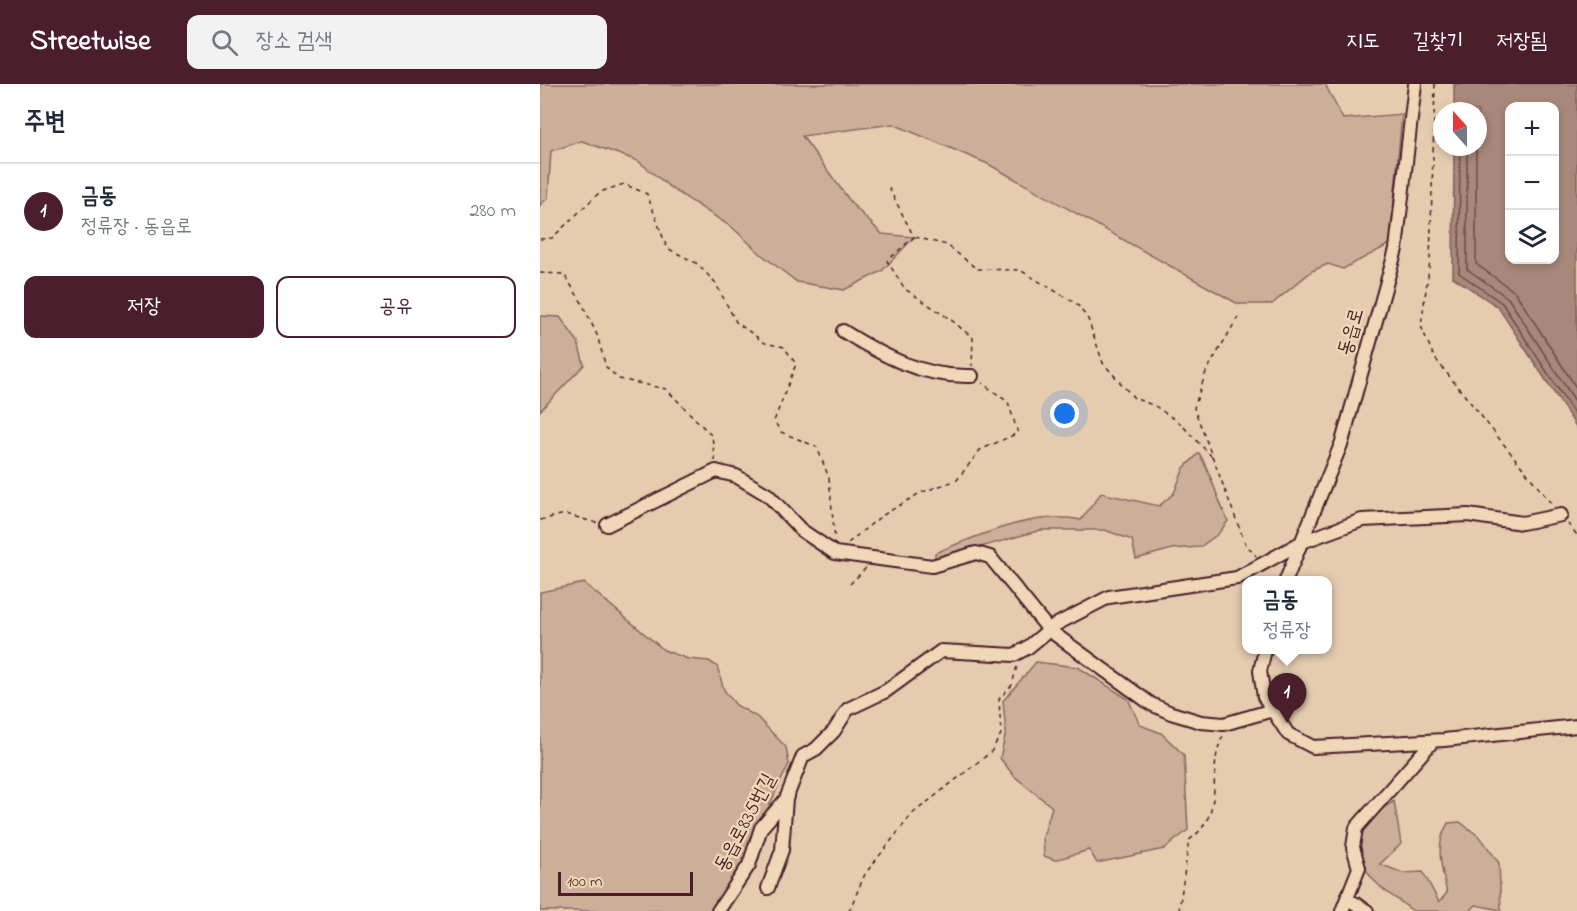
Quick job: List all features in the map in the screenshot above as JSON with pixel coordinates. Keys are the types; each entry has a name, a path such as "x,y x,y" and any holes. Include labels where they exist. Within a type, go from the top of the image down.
{"street":[{"name":"동읍로","path":"1288,576 1342,442 1396,249 1415,84"},
{"path":"843,331 884,357 904,365 951,377 972,376"},
{"path":"607,525 716,471 736,476 768,495 801,530 835,553 932,566 976,553 990,557 1049,630 1151,704 1171,713 1201,722 1230,722 1273,710"},
{"path":"1022,651 1049,630 1109,597 1237,578 1302,542 1362,520 1468,515 1522,523 1561,515"},
{"name":"동읍로835번길","path":"718,911 749,865 761,828 786,799 802,756 816,749 834,731 848,709 886,691 941,651 1014,655 1022,651"},
{"path":"1265,654 1260,671 1264,697 1288,734 1313,747 1433,741 1577,726"},
{"path":"1342,911 1359,868 1353,847 1356,828 1433,741"},
{"path":"768,888 782,850 786,799"},
{"path":"1348,899 1367,911"}],"path":[{"path":"1435,84 1430,272 1423,301 1421,326 1439,364 1577,535"},
{"path":"540,239 552,238 600,192 624,184 646,194 668,248 696,263 715,282 736,322 765,343 784,347 796,364 774,421 781,432 817,447 829,478 835,520 835,553"},
{"path":"914,237 947,245 976,269 1020,270 1077,304 1088,319 1102,363 1134,398 1155,406 1180,423 1214,459"},
{"path":"540,273 564,274 582,303 597,335 606,367 619,379 666,389 693,419 702,424 712,436 716,471"},
{"path":"1238,317 1206,372 1194,408 1245,543 1262,564"},
{"path":"540,520 565,514 607,525"},
{"path":"850,584 876,558"},
{"path":"849,911 865,874 912,814 991,752 1001,734 999,699 1012,685 1022,651"},
{"path":"1179,911 1189,840 1201,832 1210,815 1220,742 1230,722"}],"shaded area":[{"path":"540,84 1325,84 1343,119 1402,114 1390,244 1343,269 1328,264 1312,271 1272,304 1238,304 988,164 893,124 802,136 853,205 882,234 914,237 882,271 844,290 797,282 762,255 733,228 671,188 638,161 582,141 551,151 548,198 540,205"},
{"path":"540,316 560,317 578,342 584,365 540,411"},
{"path":"1199,453 1228,521 1218,534 1200,547 1172,549 1136,559 1132,540 1105,530 1041,530 935,560 935,553 1006,526 1045,519 1081,520 1101,493 1159,506 1174,493 1184,468"},
{"path":"584,583 664,650 688,659 709,661 717,666 724,690 736,705 757,717 786,747 789,764 737,873 712,911 540,911 540,592"},
{"path":"1036,662 1078,667 1128,699 1140,725 1161,733 1184,755 1188,830 1164,849 1097,863 1089,850 1055,860 1044,856 1043,837 1052,807 1014,776 1000,758 1006,732 1003,701"},
{"path":"1394,801 1401,844 1380,864 1403,873 1423,872 1439,902 1447,893 1440,858 1441,840 1448,823 1460,822 1481,838 1499,863 1501,910 1476,905 1470,911 1414,911 1380,886 1362,862 1361,836 1378,812"}],"water":[{"path":"1454,84 1577,84 1577,428 1498,307 1453,277 1454,156 1487,156 1487,102 1454,102"}],"place":[{"name":"금동","path":"1287,723"}]}
